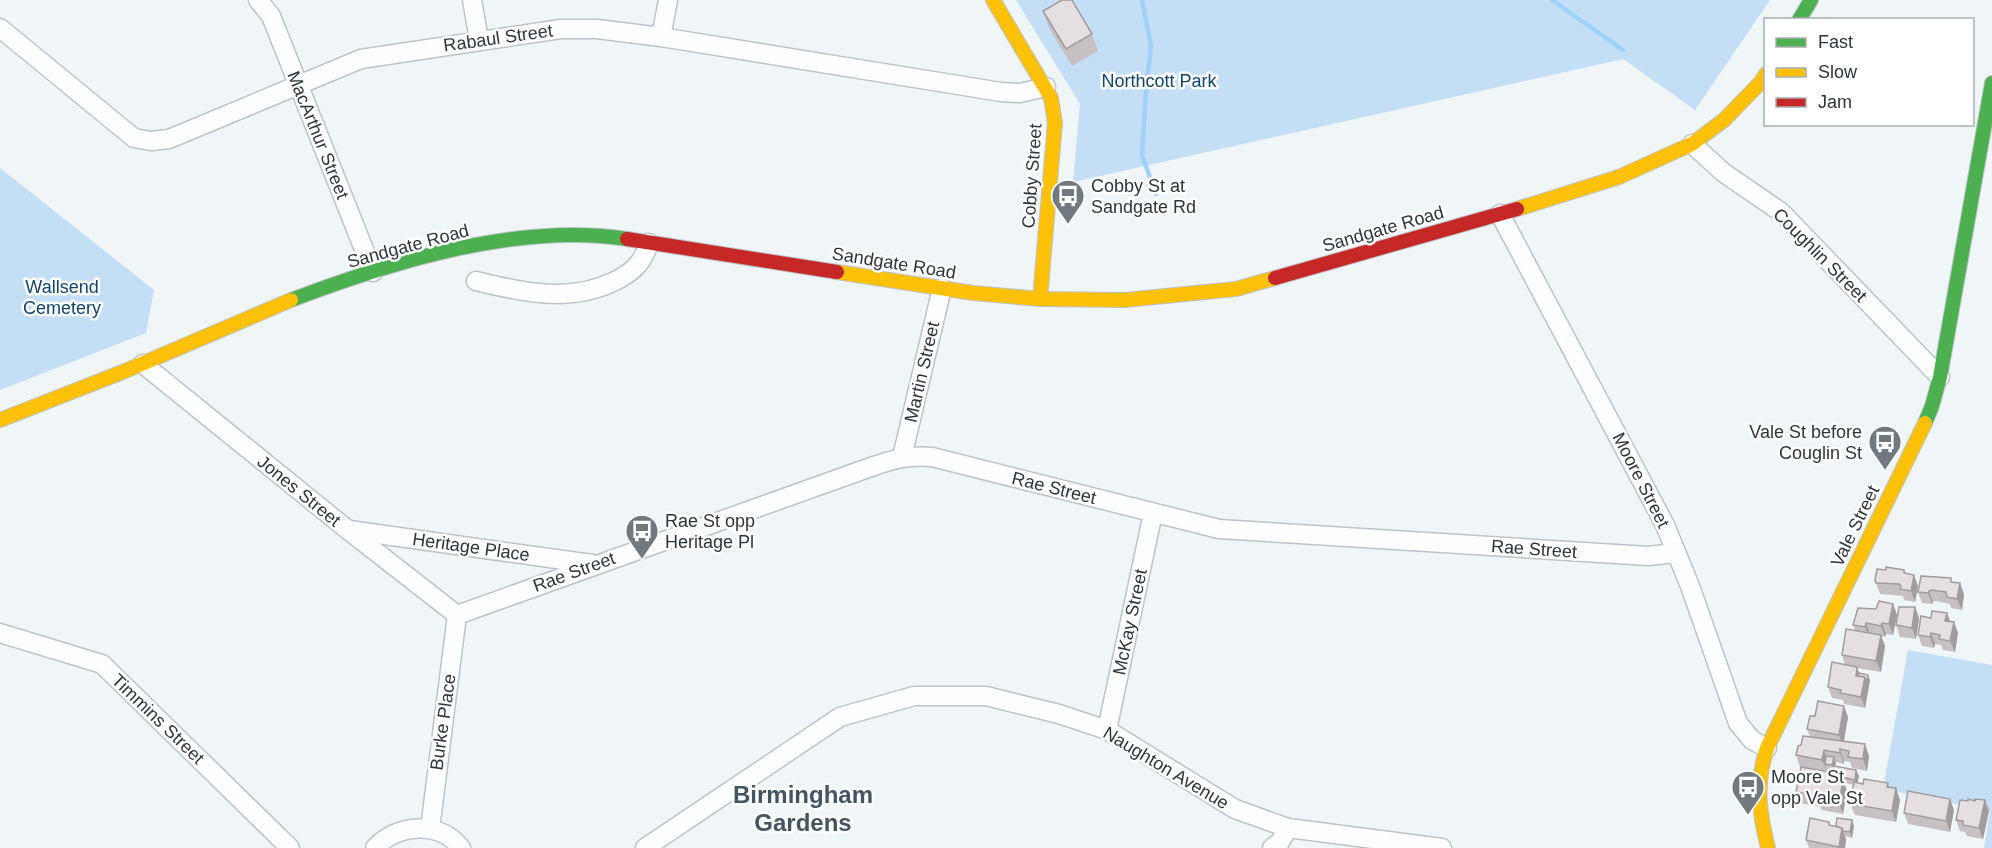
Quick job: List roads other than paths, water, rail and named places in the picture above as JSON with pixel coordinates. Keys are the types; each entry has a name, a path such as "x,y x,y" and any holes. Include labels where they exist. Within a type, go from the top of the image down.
{"main road":[{"name":"Cobby Street","path":"993,0 1046,87 1051,98 1055,123 1040,298"},
{"path":"1800,18 1811,0"},
{"name":"Sandgate Road","path":"0,420 144,364 282,304 373,272 448,251 558,235 603,235 973,293 1040,298 1125,300 1236,289 1500,214 1619,177 1692,144 1724,120 1764,77"},
{"name":"Vale Street","path":"1768,848 1757,799 1760,766 1932,406 1940,377 1992,83"}],"street":[{"name":"MacArthur Street","path":"258,0 271,16 373,272"},
{"path":"472,0 479,40"},
{"path":"661,37 668,0"},
{"name":"Rabaul Street","path":"0,28 134,138 151,141 169,139 361,59 561,29 597,29 661,37 1001,92 1020,93 1046,87"},
{"name":"Coughlin Street","path":"1692,144 1724,172 1781,212 1940,377"},
{"name":"Moore Street","path":"1500,214 1665,525 1690,586 1738,723 1752,740 1767,748"},
{"path":"476,281 533,293 564,295 585,291 606,285 635,269 645,255 649,243"},
{"name":"Martin Street","path":"902,457 942,288"},
{"name":"Jones Street","path":"144,364 348,530 457,615"},
{"name":"Rae Street","path":"457,615 594,564 902,457 916,456 932,458 1219,529 1648,556 1676,553"},
{"name":"McKay Street","path":"1107,730 1153,513"},
{"name":"Heritage Place","path":"348,530 594,564"},
{"name":"Burke Place","path":"430,829 457,615"},
{"name":"Timmins Street","path":"0,633 102,664 290,848"},
{"name":"Naughton Avenue","path":"645,848 840,717 914,696 986,696 1059,714 1107,730 1235,809 1288,828 1442,848"},
{"path":"1272,848 1280,842 1288,828"},
{"path":"375,848 390,835 406,829 430,829 442,832 461,848"}],"waterway":[{"path":"1142,0 1151,46 1142,155 1156,194"},
{"path":"1552,0 1623,50"}],"place":[{"name":"Cobby St at Sandgate Rd","path":"1068,225"},
{"name":"Vale St before Couglin St","path":"1885,471"},
{"name":"Rae St opp Heritage Pl","path":"642,560"},
{"name":"Moore St opp Vale St","path":"1748,816"}],"district":[{"name":"Birmingham Gardens","path":"803,809"}],"park label":[{"name":"Northcott Park","path":"1159,81"},
{"name":"Wallsend Cemetery","path":"62,297"}]}
